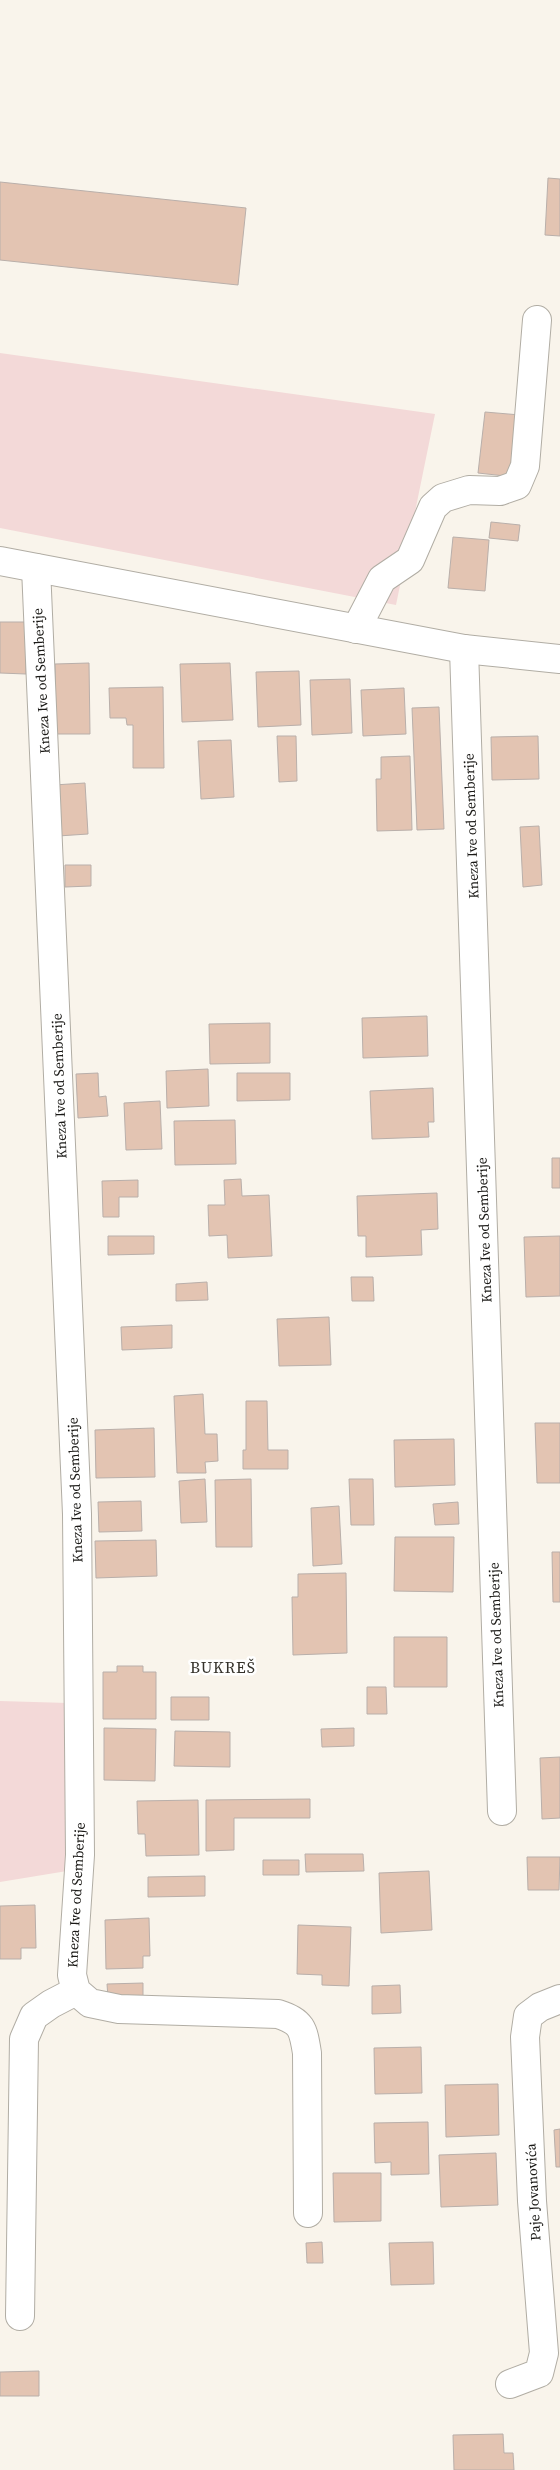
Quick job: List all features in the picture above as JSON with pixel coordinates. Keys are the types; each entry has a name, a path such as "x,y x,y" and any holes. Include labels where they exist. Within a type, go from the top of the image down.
{"street":[{"path":"356,629 382,579 410,560 432,507 443,498 469,490 500,492 517,485 526,466 537,320"},
{"path":"0,561 464,649 560,659"},
{"name":"Kneza Ive od Semberije","path":"36,568 77,1514 80,1855 72,1974 76,1991"},
{"name":"Kneza Ive od Semberije","path":"464,649 502,1811"},
{"path":"20,2316 24,2040 34,2016 51,2004 76,1991 90,2003 120,2009 278,2014 295,2020 304,2031 307,2053 308,2214"},
{"name":"Paje Jovanovića","path":"510,2384 539,2373 544,2353 532,2201 526,2037 528,2016 540,2007 560,1999"}],"shaded area":[{"path":"0,353 435,414 396,605 0,528"},
{"path":"0,1701 68,1703 67,1871 0,1882"}],"building":[{"path":"548,178 560,179 560,236 545,235"},
{"path":"0,182 246,208 238,285 0,260"},
{"path":"485,412 520,415 514,477 478,473"},
{"path":"491,522 520,525 518,541 489,538"},
{"path":"453,537 489,540 485,591 448,588"},
{"path":"0,622 27,622 26,674 0,673"},
{"path":"89,663 90,734 56,734 55,664"},
{"path":"230,663 233,720 182,722 180,664"},
{"path":"299,671 301,725 258,727 256,672"},
{"path":"350,679 352,733 312,735 310,680"},
{"path":"163,687 164,768 133,768 133,725 127,725 126,718 110,718 109,688"},
{"path":"404,688 406,734 363,736 361,690"},
{"path":"439,707 444,829 417,830 412,708"},
{"path":"277,736 296,736 297,781 279,782"},
{"path":"538,736 539,779 492,780 491,737"},
{"path":"231,740 234,797 201,799 198,741"},
{"path":"410,756 412,830 377,831 376,779 381,779 381,757"},
{"path":"85,783 88,834 58,836 54,785"},
{"path":"539,826 542,885 523,887 520,827"},
{"path":"65,865 91,865 91,886 65,887"},
{"path":"427,1016 428,1056 363,1058 362,1018"},
{"path":"270,1023 270,1063 210,1064 209,1024"},
{"path":"208,1069 209,1106 167,1108 166,1071"},
{"path":"98,1073 99,1097 106,1096 108,1116 78,1118 76,1074"},
{"path":"237,1073 290,1073 290,1100 237,1101"},
{"path":"433,1088 434,1122 428,1122 429,1137 372,1139 370,1091"},
{"path":"160,1101 162,1149 126,1150 124,1103"},
{"path":"235,1120 236,1164 175,1165 174,1121"},
{"path":"552,1158 560,1158 560,1188 552,1188"},
{"path":"241,1179 242,1196 269,1195 272,1256 228,1258 227,1235 209,1236 208,1205 225,1205 224,1180"},
{"path":"138,1180 138,1197 119,1197 119,1217 103,1217 102,1181"},
{"path":"437,1193 438,1229 421,1230 422,1255 366,1257 366,1236 358,1236 357,1196"},
{"path":"108,1236 154,1236 154,1254 108,1255"},
{"path":"560,1236 560,1296 526,1297 524,1237"},
{"path":"351,1277 373,1277 374,1301 352,1301"},
{"path":"207,1282 208,1300 176,1301 176,1284"},
{"path":"329,1317 331,1365 279,1366 277,1319"},
{"path":"172,1325 172,1348 122,1350 121,1327"},
{"path":"203,1394 205,1434 217,1434 218,1461 205,1462 206,1473 177,1473 174,1396"},
{"path":"246,1401 267,1401 268,1450 288,1450 288,1469 243,1469 243,1450 246,1450"},
{"path":"535,1423 560,1423 560,1483 537,1483"},
{"path":"154,1428 155,1477 96,1478 95,1430"},
{"path":"454,1439 455,1485 395,1487 394,1440"},
{"path":"205,1479 207,1522 181,1523 179,1481"},
{"path":"251,1479 252,1547 216,1547 215,1480"},
{"path":"349,1479 373,1479 374,1525 351,1525"},
{"path":"141,1501 142,1531 99,1532 98,1502"},
{"path":"458,1502 459,1524 435,1525 433,1504"},
{"path":"339,1506 342,1564 313,1566 311,1508"},
{"path":"395,1537 454,1537 453,1592 394,1591"},
{"path":"156,1540 157,1576 96,1578 95,1541"},
{"path":"552,1552 560,1552 560,1602 553,1602"},
{"path":"346,1573 347,1653 293,1655 292,1597 298,1597 298,1574"},
{"path":"394,1637 447,1637 447,1687 394,1687"},
{"path":"117,1666 143,1666 143,1672 156,1672 156,1719 103,1719 103,1672 117,1672"},
{"path":"367,1687 386,1687 387,1714 367,1714"},
{"path":"171,1697 209,1697 209,1720 171,1720"},
{"path":"104,1728 156,1729 155,1781 104,1780"},
{"path":"354,1728 354,1746 322,1747 321,1729"},
{"path":"175,1731 230,1732 230,1767 174,1766"},
{"path":"560,1757 560,1818 542,1819 540,1758"},
{"path":"310,1799 310,1818 234,1818 234,1850 206,1851 206,1800"},
{"path":"198,1800 199,1855 146,1856 145,1834 138,1834 137,1801"},
{"path":"305,1854 363,1854 364,1871 306,1872"},
{"path":"527,1857 560,1857 559,1890 528,1890"},
{"path":"263,1860 299,1860 299,1875 263,1875"},
{"path":"429,1871 432,1930 381,1933 379,1873"},
{"path":"205,1876 205,1896 148,1897 148,1877"},
{"path":"35,1905 36,1948 21,1948 21,1959 0,1959 0,1906"},
{"path":"149,1918 150,1956 143,1956 143,1968 106,1969 105,1920"},
{"path":"298,1925 351,1927 349,1986 322,1985 322,1975 297,1974"},
{"path":"143,1983 143,1998 108,1998 107,1984"},
{"path":"400,1985 401,2013 372,2014 372,1986"},
{"path":"421,2047 422,2093 375,2094 374,2048"},
{"path":"498,2084 499,2135 446,2137 445,2085"},
{"path":"428,2122 429,2174 391,2175 391,2162 375,2163 374,2123"},
{"path":"560,2129 560,2167 556,2167 554,2130"},
{"path":"496,2153 498,2205 441,2207 439,2155"},
{"path":"333,2173 381,2173 381,2221 334,2222"},
{"path":"322,2242 323,2263 307,2263 306,2243"},
{"path":"433,2242 434,2284 391,2285 389,2243"},
{"path":"39,2371 39,2396 0,2396 0,2372"},
{"path":"503,2434 504,2453 513,2453 514,2470 454,2470 453,2435"}],"district":[{"name":"BUKREŠ","path":"223,1667"}]}
